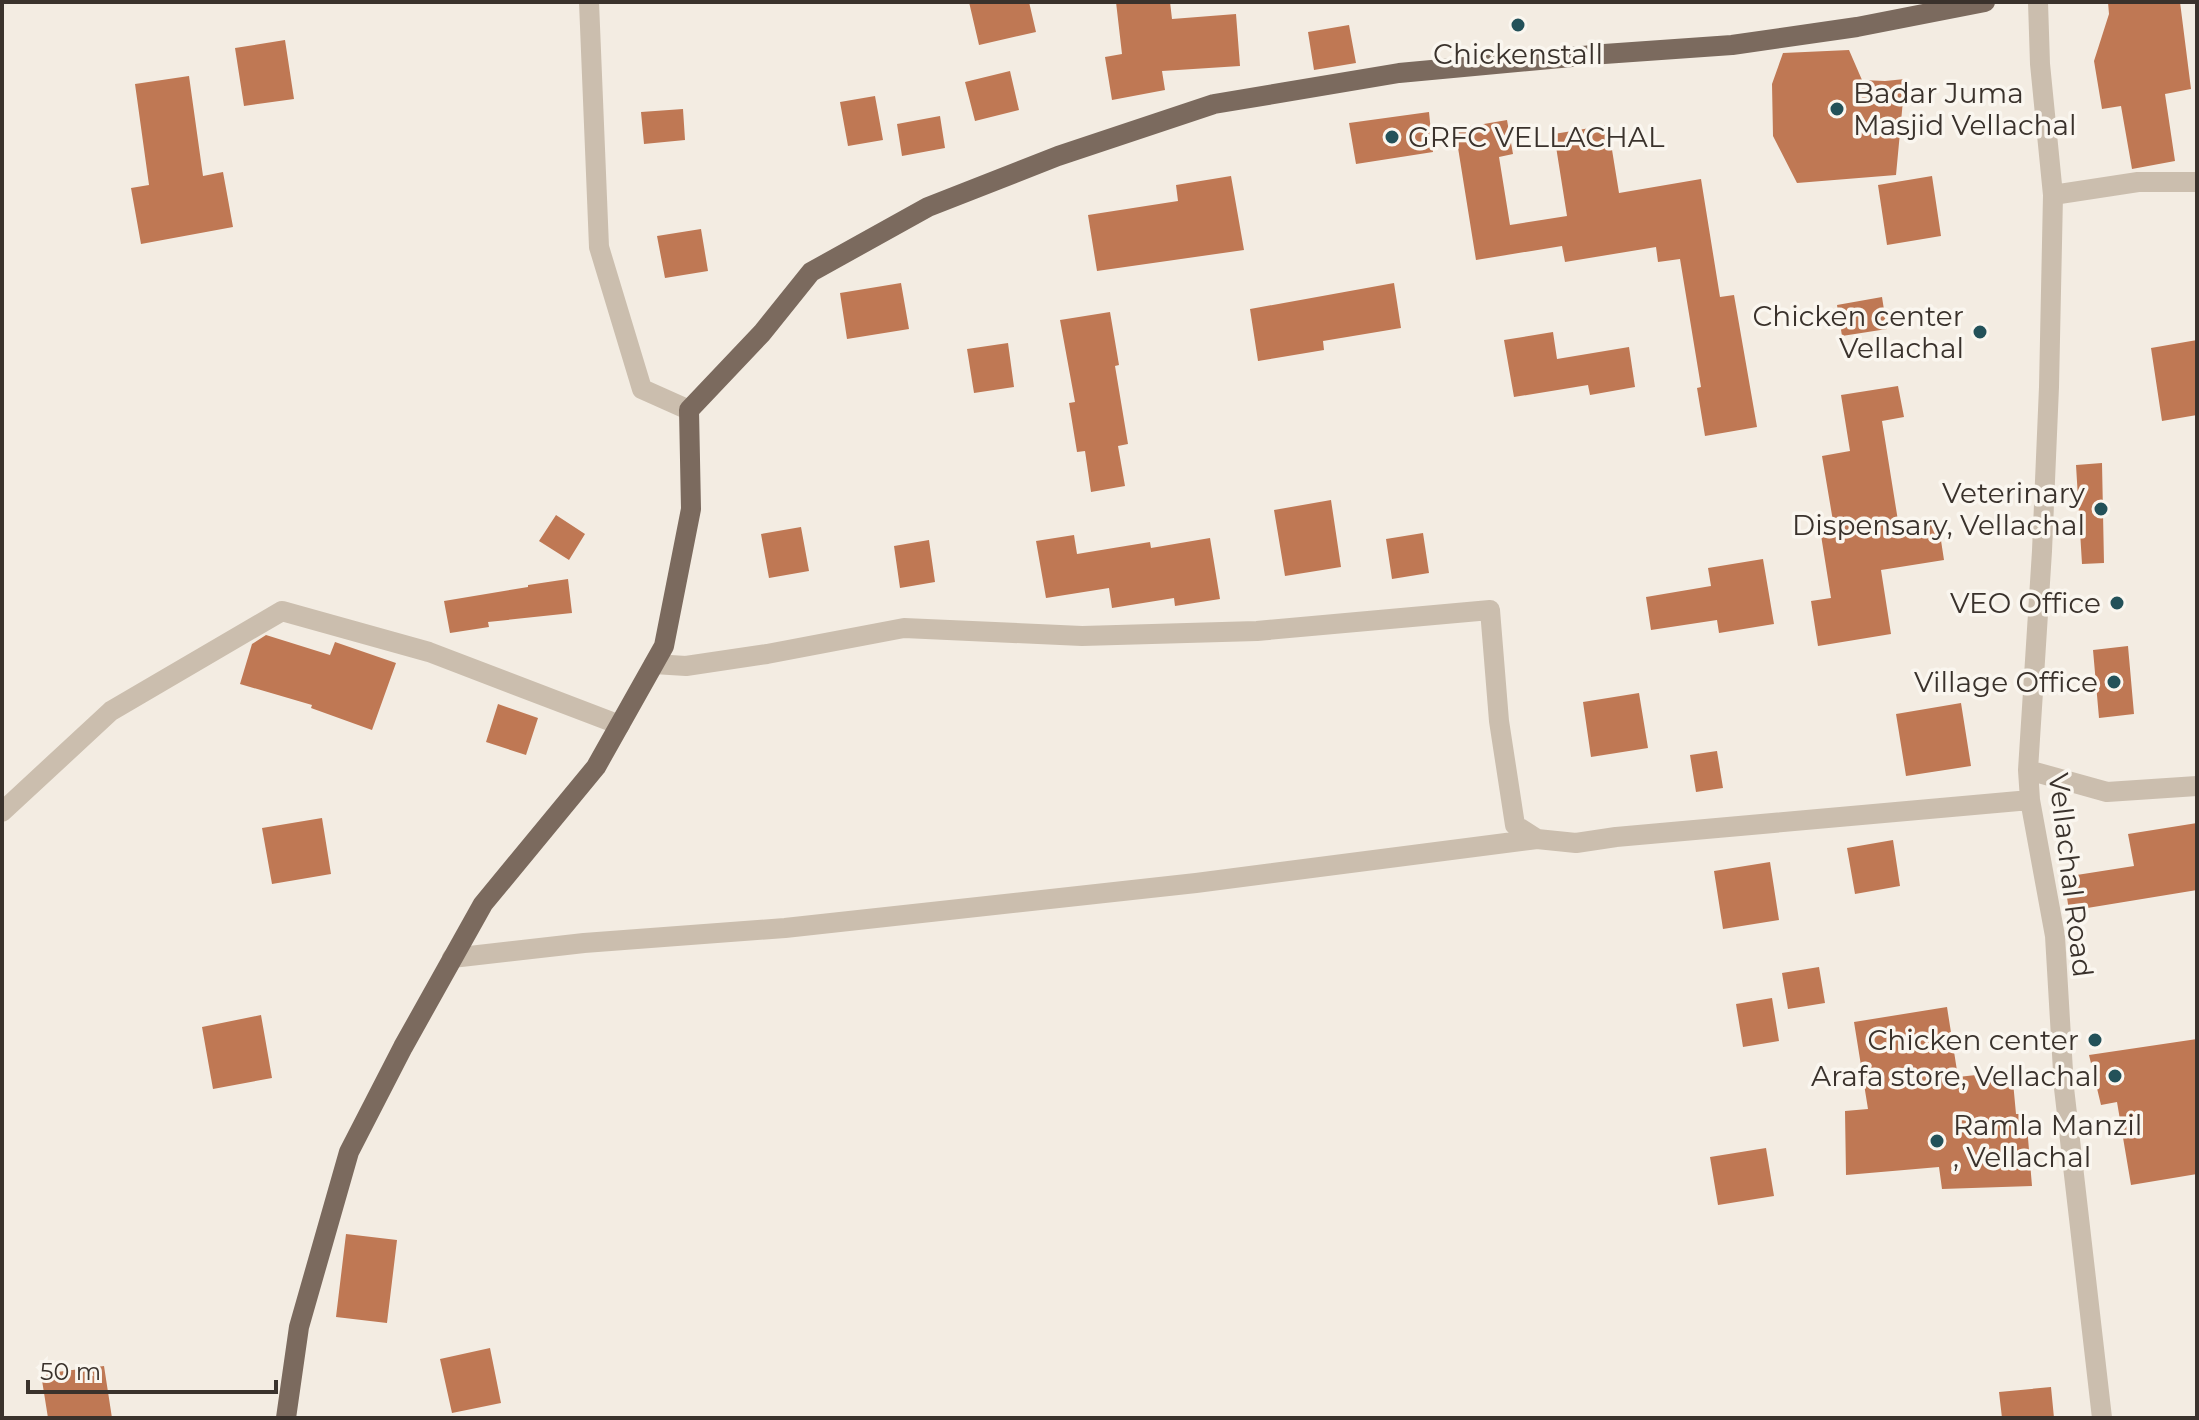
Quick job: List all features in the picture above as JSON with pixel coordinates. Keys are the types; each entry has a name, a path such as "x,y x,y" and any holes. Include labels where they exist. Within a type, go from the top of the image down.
{"main road":[{"path":"286,1418 299,1327 349,1152 403,1047 483,904 596,767 664,646 691,509 689,410 762,333 811,272 928,207 1058,156 1214,104 1399,73 1732,45 1873,24 1985,2"}],"street":[{"path":"589,2 599,247 642,389 689,410"},
{"name":"Vellachal Road","path":"2038,2 2040,64 2053,195 2049,402 2028,770 2030,800 2055,936 2064,1088 2102,1418"},
{"path":"2053,195 2138,182 2197,182"},
{"path":"654,664 686,666 904,628 1082,636 1257,631 1490,610 1499,721 1515,825 1537,839"},
{"path":"2,812 111,711 282,611 429,652 620,725"},
{"path":"2028,770 2107,792 2197,786"},
{"path":"452,958 584,943 785,928 1196,883 1537,839 1576,843 2030,800"}],"building":[{"path":"969,2 1029,2 1036,32 979,45"},
{"path":"1116,2 1170,2 1172,19 1236,14 1240,66 1162,71 1165,90 1112,100 1105,57 1122,54"},
{"path":"2108,2 2180,2 2191,89 2165,94 2175,161 2132,169 2121,106 2102,109 2094,61 2109,14"},
{"path":"1349,25 1356,63 1314,70 1308,32"},
{"path":"285,40 294,99 244,106 235,48"},
{"name":"Badar Juma Masjid Vellachal","path":"1849,50 1862,80 1905,79 1896,175 1797,183 1773,136 1772,84 1783,53"},
{"path":"1010,71 1019,110 975,121 965,82"},
{"path":"189,76 203,176 223,172 233,227 141,244 131,188 149,185 135,84"},
{"path":"875,96 883,140 848,146 840,102"},
{"path":"683,109 685,140 644,144 641,112"},
{"name":"GRFC VELLACHAL","path":"1429,112 1433,152 1356,164 1349,123"},
{"path":"940,116 945,148 902,156 897,124"},
{"path":"1507,120 1513,154 1499,157 1510,225 1567,216 1554,134 1608,125 1619,193 1701,179 1720,297 1734,295 1757,427 1705,436 1697,388 1701,387 1680,259 1658,262 1656,247 1565,262 1562,246 1476,260 1455,129"},
{"path":"1231,176 1244,250 1097,271 1088,215 1178,201 1176,185"},
{"path":"1932,176 1941,236 1887,245 1878,185"},
{"path":"701,229 708,271 665,278 657,236"},
{"path":"901,283 909,329 847,339 840,293"},
{"path":"1394,283 1401,328 1323,341 1324,350 1258,361 1250,309"},
{"path":"1882,297 1887,329 1842,336 1837,305"},
{"path":"1110,312 1128,444 1118,446 1125,486 1091,492 1085,451 1077,452 1069,403 1075,402 1060,320"},
{"path":"1553,332 1557,359 1629,347 1635,387 1590,395 1588,385 1514,397 1504,340"},
{"path":"2197,340 2197,415 2162,421 2151,348"},
{"path":"1008,343 1014,387 974,393 967,349"},
{"path":"1898,386 1904,417 1882,421 1899,527 1938,521 1944,560 1881,570 1891,634 1818,646 1811,601 1831,598 1820,529 1834,527 1822,456 1850,451 1841,395"},
{"name":"Veterinary Dispensary, Vellachal","path":"2102,463 2104,563 2082,564 2076,465"},
{"path":"1331,500 1341,567 1285,576 1274,510"},
{"path":"556,515 585,534 569,560 539,541"},
{"path":"801,527 809,571 769,578 761,534"},
{"path":"1423,533 1429,573 1392,579 1386,539"},
{"path":"1074,535 1077,554 1150,542 1151,548 1210,538 1220,599 1175,606 1174,598 1112,608 1109,588 1046,598 1036,541"},
{"path":"929,540 935,582 900,588 894,546"},
{"path":"1763,559 1774,624 1719,633 1717,620 1651,630 1646,597 1711,586 1708,568"},
{"path":"568,579 572,613 488,622 489,627 450,633 444,601"},
{"path":"266,635 330,655 335,642 396,663 372,730 311,708 312,705 240,684 252,644"},
{"name":"Village Office","path":"2128,646 2134,714 2099,718 2093,650"},
{"path":"1639,693 1648,748 1591,757 1583,702"},
{"path":"1961,703 1971,766 1906,776 1896,714"},
{"path":"498,704 538,718 526,755 486,742"},
{"path":"1717,751 1723,788 1696,792 1690,755"},
{"path":"322,818 331,874 272,884 262,828"},
{"path":"2197,823 2197,890 2069,911 2064,877 2134,866 2128,834"},
{"path":"1893,840 1900,886 1855,894 1847,848"},
{"path":"1770,862 1779,920 1723,929 1714,871"},
{"path":"1819,967 1825,1003 1788,1009 1782,973"},
{"path":"1772,998 1779,1041 1743,1047 1736,1004"},
{"path":"1947,1007 1958,1077 2012,1071 2016,1114 2026,1114 2032,1186 1942,1189 1939,1167 1846,1175 1845,1111 1868,1109 1854,1022"},
{"path":"261,1015 272,1078 213,1089 202,1027"},
{"path":"2197,1039 2197,1174 2131,1185 2117,1102 2101,1105 2089,1055"},
{"path":"1766,1148 1774,1196 1718,1205 1710,1157"},
{"path":"346,1234 397,1240 387,1323 336,1317"},
{"path":"490,1348 501,1403 452,1413 440,1359"},
{"path":"104,1366 112,1418 48,1418 41,1374"},
{"path":"2051,1387 2054,1418 2002,1418 1999,1392"}],"place":[{"name":"Chickenstall","path":"1518,25"},
{"name":"Badar Juma Masjid Vellachal","path":"1837,109"},
{"name":"GRFC VELLACHAL","path":"1392,137"},
{"name":"Chicken center Vellachal","path":"1980,332"},
{"name":"Veterinary Dispensary, Vellachal","path":"2101,509"},
{"name":"VEO Office","path":"2117,603"},
{"name":"Village Office","path":"2114,682"},
{"name":"Chicken center","path":"2095,1040"},
{"name":"Arafa store, Vellachal","path":"2115,1076"},
{"name":"Ramla Manzil , Vellachal","path":"1937,1141"}]}
